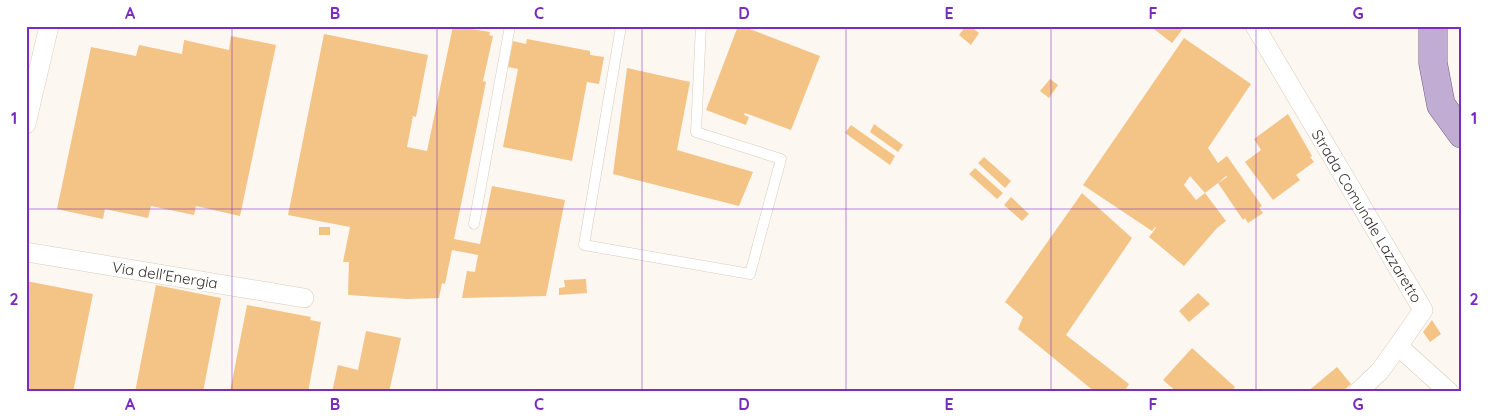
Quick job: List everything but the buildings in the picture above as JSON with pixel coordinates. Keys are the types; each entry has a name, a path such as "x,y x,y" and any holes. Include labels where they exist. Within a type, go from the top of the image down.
{"main road":[{"path":"1433,26 1433,63 1441,105 1462,134"}],"street":[{"path":"26,124 48,26"},
{"name":"Strada Comunale Lazzaretto","path":"1254,26 1423,310 1398,346"},
{"name":"Via dell'Energia","path":"26,252 304,298"},
{"path":"1358,392 1380,371 1398,346 1448,392"}],"lane":[{"path":"474,224 510,26"},
{"path":"621,26 584,245 750,274 781,159 696,132 701,26"}]}
